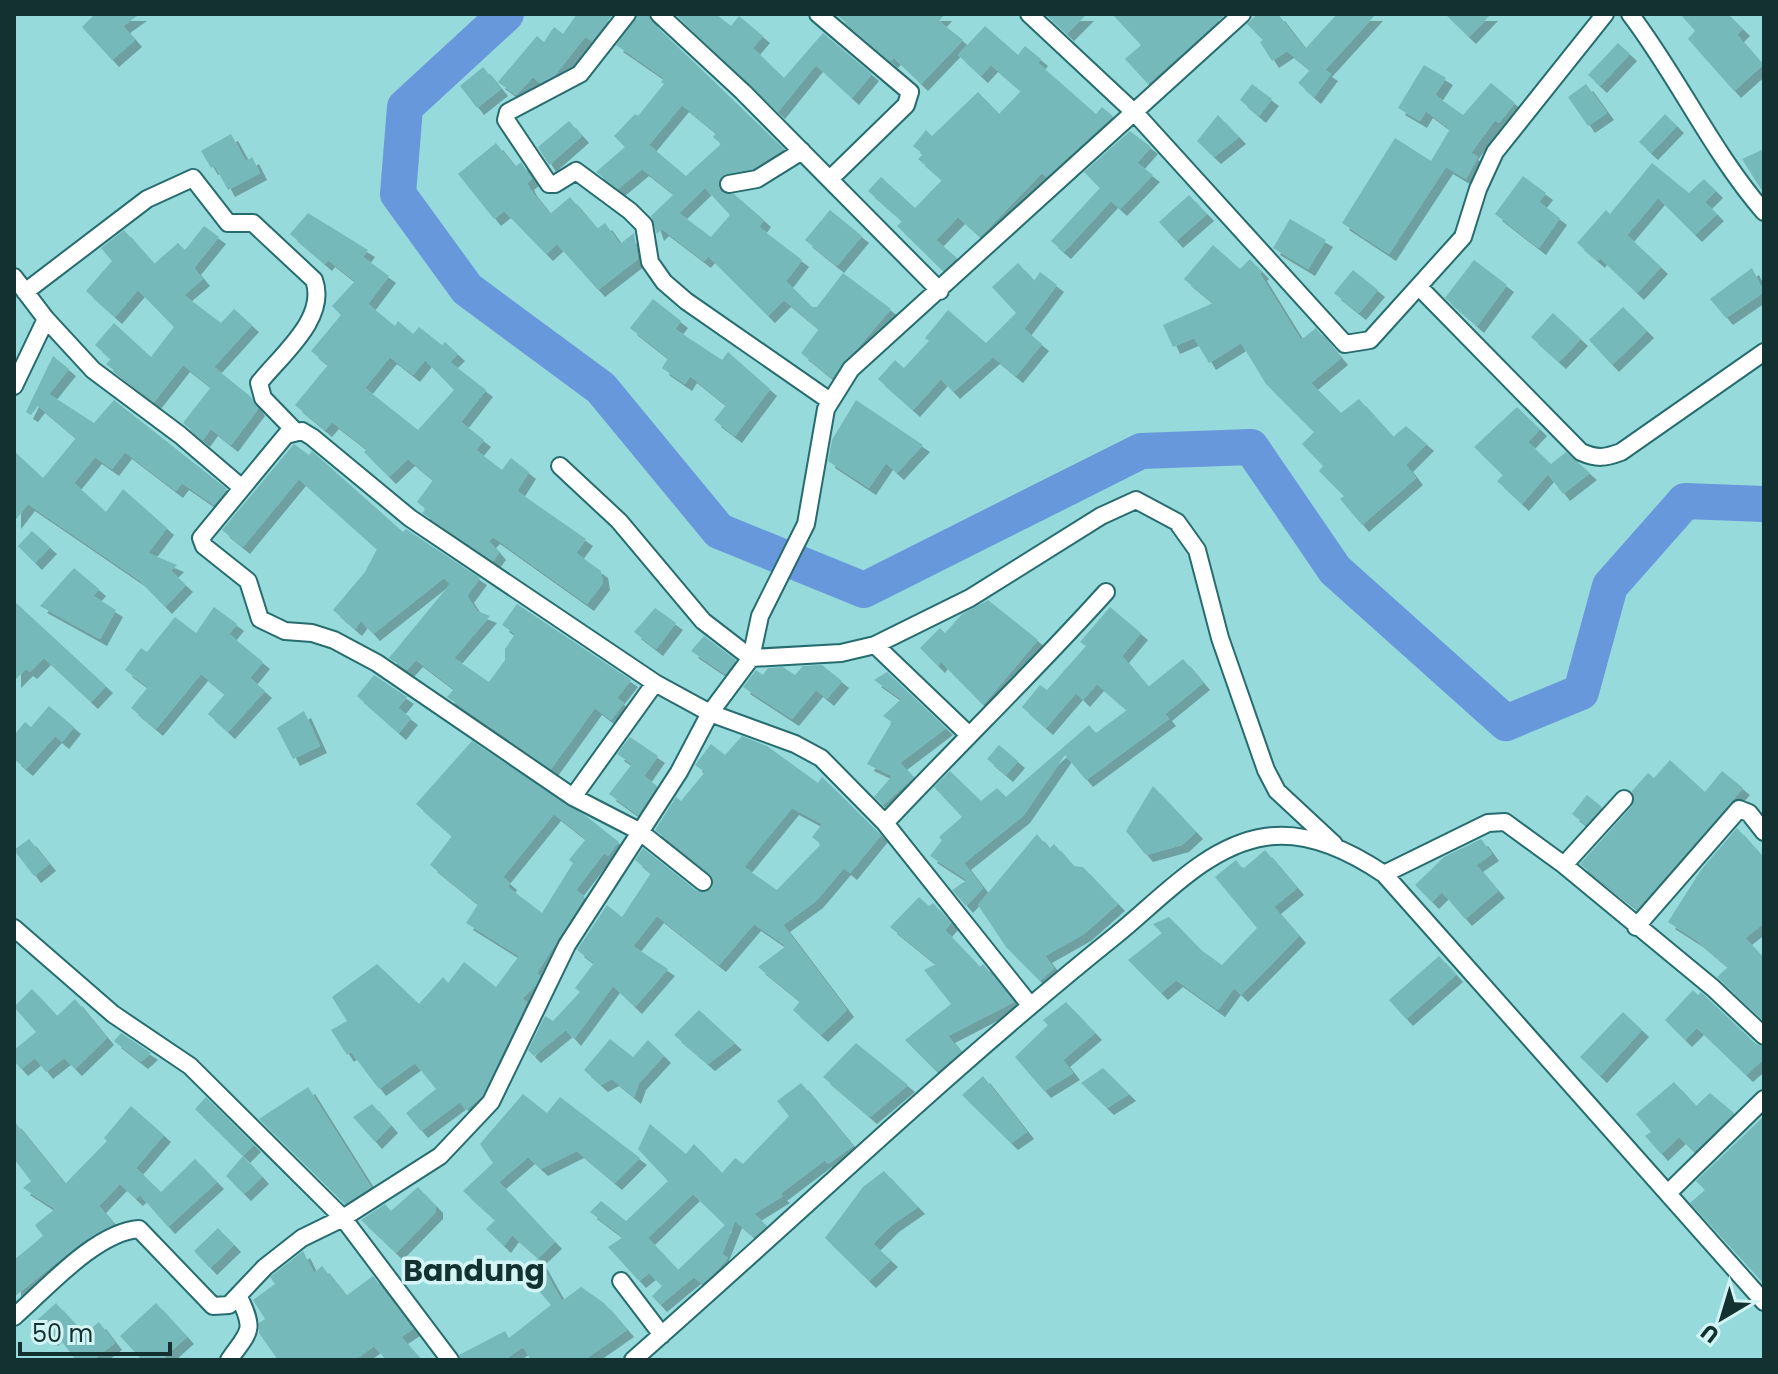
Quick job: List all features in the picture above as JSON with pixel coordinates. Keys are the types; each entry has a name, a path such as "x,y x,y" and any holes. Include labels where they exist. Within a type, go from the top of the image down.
{"street":[{"path":"627,14 580,74 508,112 506,120 549,184 576,171 630,211 648,232 650,262 664,282 686,301 830,401"},
{"path":"659,14 802,151 940,291"},
{"path":"818,14 910,92 906,105 830,179"},
{"path":"1029,14 1136,114 1345,344 1370,340 1463,237 1478,189 1495,152 1605,14"},
{"path":"14,1317 104,1240 125,1230 139,1229 213,1306 224,1307 239,1297 265,1267 302,1238 343,1218 440,1156 491,1102 567,945 679,772 710,713 751,658 760,616 806,524 830,401 851,369 1136,114 1242,14"},
{"path":"1630,14 1699,114 1732,171 1764,212"},
{"path":"729,184 757,179 802,151"},
{"path":"25,292 147,199 193,178 228,223 253,223 314,280 317,291 315,313 259,383 263,398 295,431 312,437 410,518 655,683 710,713 795,744 821,758 885,823 1030,1005"},
{"path":"14,277 46,319 93,370 180,435 241,487"},
{"path":"1420,288 1514,387 1581,452 1592,457 1602,458 1621,452 1764,352"},
{"path":"14,386 46,319"},
{"path":"295,431 286,435 201,538 204,546 248,581 260,619 285,631 312,633 334,640 377,663 573,797 639,831 703,882"},
{"path":"560,466 619,521 703,621 751,658 841,653 875,645 970,598 1101,516 1136,500 1177,522 1197,550 1220,638 1266,770 1277,791 1338,848"},
{"path":"885,823 968,734 1039,668 1106,592"},
{"path":"875,645 968,734"},
{"path":"573,797 655,683"},
{"path":"1564,865 1624,799"},
{"path":"1636,927 1739,809 1746,810 1764,832"},
{"path":"1384,874 1495,822 1510,824 1713,988 1764,1036"},
{"path":"633,1360 1030,1005 1204,863 1234,847 1265,837 1305,837 1338,848 1384,874 1764,1302"},
{"path":"14,928 113,1014 190,1066 343,1218 450,1360"},
{"path":"1668,1193 1764,1099"},
{"path":"621,1281 662,1335"},
{"path":"229,1360 250,1330 251,1322 239,1297"}],"building":[{"path":"95,14 140,14 123,26 135,40 112,60 82,27"},
{"path":"577,14 613,14 592,41 585,37 555,75 540,83 533,77 516,95 498,82 537,36 544,42 554,27 563,34"},
{"path":"638,14 648,14 652,22 784,149 753,169 723,175 718,185 721,192 734,194 764,220 759,227 802,260 786,281 812,307 817,307 843,273 891,309 832,378 801,353 819,329 784,300 768,316 708,256 704,261 662,229 657,234 651,216 674,194 642,169 618,189 596,172 625,147 614,136 635,114 638,116 664,84 661,82 664,78 616,45","holes":["682,105 716,133 713,137 721,144 686,176 649,145","705,188 730,215 711,237 679,213"]},
{"path":"675,14 716,14 731,26 739,16 763,36 753,48 784,78 823,33 872,74 852,98 816,65 778,112"},
{"path":"945,14 939,21 963,40 921,84 894,58 891,61 838,16"},
{"path":"1045,14 1087,14 1067,34"},
{"path":"1112,14 1226,14 1148,84 1125,59 1141,45"},
{"path":"1257,14 1278,14 1305,49 1337,14 1376,14 1325,70 1331,74 1314,97 1298,83 1310,70 1287,51 1272,61 1260,42 1263,40 1247,24"},
{"path":"1445,14 1491,14 1469,37"},
{"path":"1680,14 1728,14 1743,29 1737,35 1763,65 1734,91 1688,39 1695,31"},
{"path":"985,26 1018,55 1025,46 1041,59 1038,63 1096,114 1102,107 1113,116 1046,177 1042,173 980,237 958,217 936,240 957,258 943,271 897,226 902,221 868,191 881,177 915,208 942,180 918,159 923,154 913,146 926,130 932,136 978,92 999,114 1021,91 991,65 981,76 958,55"},
{"path":"1618,43 1630,54 1600,86 1588,75"},
{"path":"1424,65 1446,78 1435,95 1463,115 1491,83 1515,103 1499,123 1495,120 1471,153 1478,157 1466,179 1446,167 1389,254 1342,223 1395,138 1431,161 1450,129 1426,111 1420,121 1398,108"},
{"path":"483,67 501,89 477,108 460,86"},
{"path":"1252,84 1272,99 1259,116 1240,100"},
{"path":"1586,84 1607,113 1588,126 1568,97"},
{"path":"1665,114 1677,126 1651,153 1639,142"},
{"path":"1218,115 1239,137 1214,157 1197,141"},
{"path":"569,121 582,136 549,165 538,147"},
{"path":"1130,131 1151,147 1137,163 1153,175 1120,209 1111,201 1064,252 1051,241 1100,188 1084,172"},
{"path":"231,134 246,161 252,157 260,173 228,190 215,166 211,168 201,151"},
{"path":"496,143 515,167 521,162 532,179 527,183 530,189 550,214 570,197 597,229 605,223 620,244 634,233 638,259 598,290 557,244 546,254 504,211 494,219 458,174"},
{"path":"1764,149 1764,194 1742,159"},
{"path":"1652,163 1689,193 1704,179 1716,191 1705,202 1717,214 1695,235 1658,198 1627,235 1661,267 1637,293 1600,258 1598,261 1577,243 1606,210 1610,214"},
{"path":"1523,176 1546,193 1539,202 1560,218 1539,248 1495,214"},
{"path":"1189,195 1207,214 1176,241 1159,222"},
{"path":"830,210 862,236 837,266 805,240"},
{"path":"308,213 368,250 363,257 389,276 368,304 395,326 398,321 413,334 419,327 442,345 445,342 458,354 450,362 486,390 461,422 484,440 476,450 502,470 511,458 529,472 517,491 586,539 576,553 601,571 603,583 587,604 493,537 489,541 499,553 493,561 422,513 426,509 417,502 433,480 408,459 389,477 364,452 367,449 332,422 325,430 295,405 328,365 311,351 341,315 332,306 355,281 328,260 325,264 290,234","holes":["390,357 413,375 425,360 454,390 418,430 365,388"]},
{"path":"1290,219 1326,240 1308,269 1273,248"},
{"path":"204,226 219,237 194,268 203,279 184,295 221,323 234,309 252,325 214,367 251,397 258,409 231,445 211,429 203,440 183,423 211,387 183,365 154,402 106,364 111,359 95,345 114,323 151,357 174,327 138,290 115,317 86,291 112,261 101,248 124,230 154,264 178,243 185,250"},
{"path":"1213,245 1240,269 1250,259 1262,272 1260,274 1301,340 1316,328 1341,358 1311,383 1341,413 1359,399 1393,437 1406,426 1427,444 1406,465 1416,478 1362,525 1340,499 1344,496 1319,471 1323,466 1302,444 1314,432 1266,384 1241,343 1209,363 1194,338 1173,347 1163,325 1213,303 1184,279"},
{"path":"1474,260 1507,285 1477,326 1445,298"},
{"path":"1018,263 1034,281 1040,272 1057,285 1024,329 1042,344 1016,376 993,357 953,392 941,379 913,410 878,379 895,360 904,368 929,341 925,338 948,310 986,343 1016,313 992,287"},
{"path":"1752,268 1764,292 1726,318 1710,299"},
{"path":"1353,270 1378,290 1359,313 1334,293"},
{"path":"653,299 681,321 675,329 722,360 728,352 770,389 735,436 714,420 726,405 690,376 685,384 662,368 668,358 630,328"},
{"path":"1623,307 1647,331 1612,365 1589,340"},
{"path":"1553,313 1581,339 1559,362 1531,337"},
{"path":"53,356 69,369 49,394 94,423 114,400 227,489 214,505 182,483 176,491 125,452 112,469 95,457 74,483 106,512 123,489 167,528 148,553 177,565 171,571 186,585 165,607 139,580 28,504 14,522 14,451 43,478 76,438 38,406 31,415 26,412"},
{"path":"856,400 923,445 897,473 886,463 869,488 828,461 832,440"},
{"path":"1517,407 1540,429 1528,442 1551,464 1566,452 1590,473 1563,494 1548,474 1522,504 1497,481 1503,475 1474,447"},
{"path":"294,444 309,455 312,451 403,532 406,529 480,578 467,596 477,611 490,616 454,658 489,682 505,660 505,649 515,634 502,625 517,604 631,680 617,698 624,703 611,720 595,708 551,769 447,697 454,689 416,660 407,670 389,658 450,584 444,578 373,634 361,621 355,629 333,610 365,572 377,549 299,479 243,547 222,530"},
{"path":"32,531 50,547 35,563 18,546"},
{"path":"74,568 99,589 93,596 116,610 100,639 40,606"},
{"path":"988,600 1038,640 983,705 941,662 938,666 920,648 940,628 945,633 962,614"},
{"path":"14,601 106,686 91,702 44,658 30,672 26,669 14,681"},
{"path":"214,607 237,624 229,634 263,662 250,678 265,691 228,732 208,714 225,694 201,674 156,729 131,708 148,687 125,670 141,648 147,652 175,617 196,633"},
{"path":"1110,607 1141,633 1122,656 1148,687 1183,659 1203,683 1165,714 1169,719 1086,780 1065,755 1023,816 964,863 983,888 966,906 952,890 967,880 930,856 942,840 939,837 962,817 934,787 950,771 981,801 997,788 1006,797 1089,725 1096,733 1127,710 1097,684 1083,700 1076,693 1046,728 1022,707 1040,685 1047,690 1086,646 1080,642"},
{"path":"655,608 676,623 656,649 634,632"},
{"path":"704,636 736,660 725,674 691,651"},
{"path":"822,665 842,681 827,699 816,690 792,719 743,687 756,670 763,675 768,668 783,667 795,675 803,666"},
{"path":"887,672 946,728 900,763 914,777 883,805 874,797 892,776 867,764 892,722 883,716 901,699 874,680"},
{"path":"374,675 407,697 398,708 411,718 399,733 357,696"},
{"path":"49,706 74,727 62,742 55,736 26,769 14,759 14,735 25,722 31,727"},
{"path":"304,711 320,746 293,759 277,728"},
{"path":"742,736 767,746 818,783 822,777 881,835 850,873 844,868 816,901 783,925 847,1010 821,1035 793,1010 800,1001 758,967 786,946 754,924 719,965 657,916 633,946 668,969 635,1007 613,986 574,1039 566,1030 534,1056 528,1050 545,1016 553,1021 580,992 575,988 594,963 577,950 607,905 622,917 651,873 635,860 643,848 697,891 706,892 712,888 710,873 655,830 676,797 681,801 705,772 695,765 711,744 725,755","holes":["792,808 822,824 812,837 821,844 777,890 744,867"]},
{"path":"630,737 658,756 644,776 657,786 638,815 609,794 632,764 617,754"},
{"path":"472,741 586,816 619,842 608,856 604,853 576,890 585,897 537,973 540,976 535,986 522,999 527,1002 482,1096 466,1110 460,1102 421,1131 406,1113 436,1089 415,1063 379,1089 351,1052 347,1055 331,1030 347,1021 332,997 377,964 419,1004 443,977 448,983 464,962 496,987 519,956 466,923 478,904 430,865 452,836 416,804","holes":["554,814 586,839 569,860 573,863 542,913 508,887 510,883 503,877"]},
{"path":"999,745 1018,761 1006,775 987,759"},
{"path":"1670,760 1705,792 1722,771 1743,788 1637,909 1580,864 1632,806 1632,791 1648,773 1654,778"},
{"path":"1153,786 1196,832 1182,845 1146,855 1126,831"},
{"path":"1587,795 1602,807 1586,825 1572,814"},
{"path":"1737,828 1764,858 1764,923 1745,938 1764,958 1764,1021 1717,977 1728,967 1668,922 1701,870"},
{"path":"1037,834 1049,849 1054,844 1073,866 1083,867 1118,904 1084,934 1045,956 1054,968 1040,981 1006,947 978,905"},
{"path":"29,839 49,864 34,876 14,850"},
{"path":"1481,839 1492,854 1476,865 1498,891 1465,919 1442,892 1432,902 1415,885 1444,857"},
{"path":"1265,850 1297,888 1274,907 1299,936 1241,995 1234,988 1218,1010 1176,980 1161,993 1128,960 1162,933 1153,924 1169,917 1201,950 1222,965 1257,928 1215,877 1236,860 1243,869"},
{"path":"919,897 929,906 933,903 951,923 945,930 980,967 983,964 1014,1002 948,1036 961,1052 937,1072 905,1040 951,1004 924,970 936,964 890,927"},
{"path":"1439,956 1456,975 1406,1019 1389,1000"},
{"path":"32,989 57,1016 75,999 107,1038 75,1069 64,1058 46,1072 35,1058 21,1069 14,1061 14,1050 36,1032 14,1007"},
{"path":"1693,990 1698,995 1701,992 1756,1044 1764,1047 1764,1059 1746,1075 1697,1028 1685,1040 1665,1020"},
{"path":"1066,1002 1095,1033 1063,1060 1073,1073 1044,1091 1015,1057 1048,1025 1043,1020"},
{"path":"699,1010 735,1043 708,1064 674,1035"},
{"path":"1623,1012 1642,1030 1600,1076 1580,1057"},
{"path":"121,1033 151,1053 141,1062 114,1041"},
{"path":"610,1039 633,1057 648,1040 664,1056 639,1083 634,1097 612,1079 601,1085 584,1070"},
{"path":"856,1043 908,1085 870,1117 823,1077"},
{"path":"1103,1068 1129,1094 1107,1108 1081,1083"},
{"path":"983,1076 1027,1132 1011,1143 962,1095"},
{"path":"1674,1082 1696,1106 1710,1093 1734,1113 1694,1152 1679,1137 1661,1154 1645,1136 1651,1132 1636,1114"},
{"path":"801,1083 853,1146 828,1164 825,1160 780,1194 783,1196 754,1214 767,1226 754,1237 735,1221 722,1254 728,1258 702,1284 694,1277 660,1305 652,1296 662,1286 649,1273 639,1281 608,1247 623,1237 590,1212 601,1201 626,1221 668,1181 638,1149 650,1124 686,1154 694,1144 722,1173 735,1158 743,1164 789,1116 777,1101","holes":["693,1194 725,1225 678,1270 648,1238"]},
{"path":"308,1087 371,1187 345,1204 259,1119"},
{"path":"523,1094 547,1113 560,1097 640,1158 615,1183 577,1151 541,1169 528,1157 499,1182 555,1242 538,1258 512,1235 504,1246 486,1229 495,1220 463,1191 493,1163 480,1144"},
{"path":"206,1097 254,1145 243,1156 195,1109"},
{"path":"372,1104 391,1126 375,1142 353,1117"},
{"path":"131,1106 164,1135 136,1168 161,1192 195,1159 217,1182 168,1227 140,1195 136,1199 120,1184 99,1206 114,1224 82,1242 14,1297 14,1260 43,1236 35,1225 55,1209 23,1188 31,1181 14,1159 14,1121 65,1184 107,1141 104,1138"},
{"path":"1764,1116 1764,1284 1690,1203 1705,1190 1696,1181"},
{"path":"243,1156 262,1177 244,1194 226,1176"},
{"path":"884,1171 918,1207 892,1225 873,1244 891,1260 869,1281 825,1238 863,1187"},
{"path":"418,1187 436,1206 436,1212 396,1253 361,1220 385,1204 391,1211"},
{"path":"218,1228 234,1245 210,1268 194,1251"},
{"path":"303,1251 314,1273 322,1266 346,1296 373,1276 413,1329 401,1337 421,1360 386,1360 374,1346 355,1360 278,1360 259,1333 259,1323 265,1319 253,1300 275,1284 270,1277"},
{"path":"538,1258 562,1301 581,1287 604,1303 627,1330 584,1360 531,1360 523,1347 504,1360 461,1360 459,1355 505,1331 509,1338 551,1305 525,1275"},
{"path":"56,1303 84,1334 99,1322 115,1343 93,1360 76,1360 56,1334 51,1339 35,1322"},
{"path":"156,1303 187,1337 161,1360 142,1360 120,1336"}],"waterway":[{"path":"506,14 405,107 398,194 467,289 601,388 719,531 864,590 1141,451 1251,447 1335,570 1506,723 1581,692 1610,586 1685,501 1764,504"}],"district":[{"name":"Bandung","path":"474,1271"}]}
